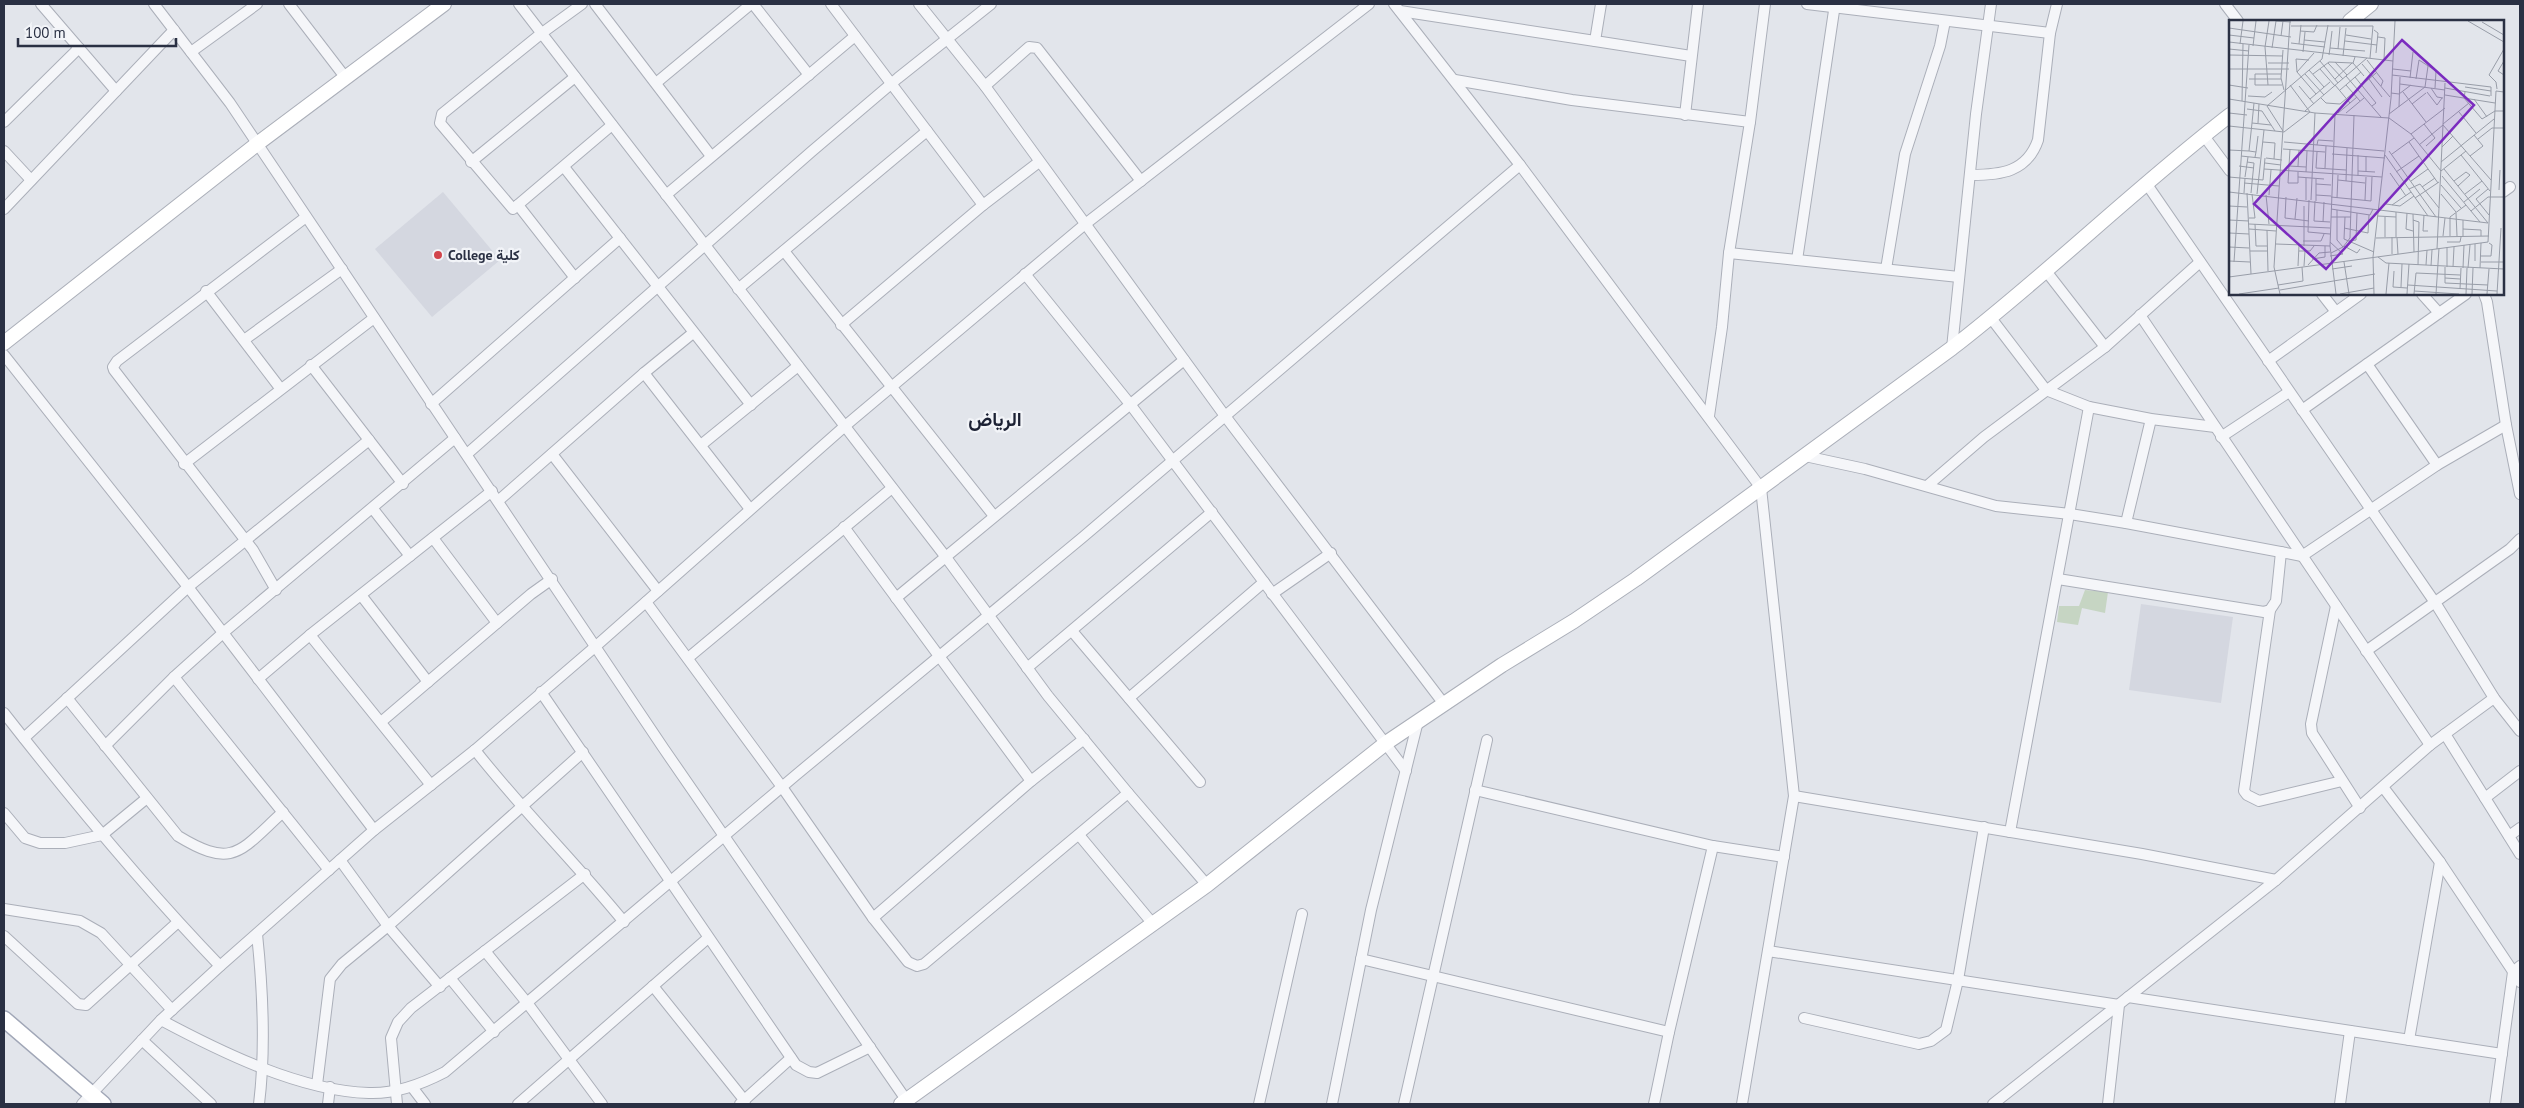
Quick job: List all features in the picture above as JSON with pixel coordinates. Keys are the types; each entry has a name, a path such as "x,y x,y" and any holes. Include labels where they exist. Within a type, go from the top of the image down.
{"main road":[{"path":"4,1019 87,1099 104,1104"}],"street":[{"path":"41,4 116,91"},
{"path":"155,4 230,103 431,404 467,454 870,1047 905,1103 1207,885 1386,743 1629,584 1952,348 1991,318 2146,183 2229,116"},
{"path":"191,52 257,4"},
{"path":"289,4 345,77"},
{"path":"4,343 257,144 444,4"},
{"path":"519,4 945,556 1027,668 1128,793 1207,885"},
{"path":"582,4 542,33 442,114 440,123 471,162 513,209 612,125"},
{"path":"595,4 711,156"},
{"path":"656,83 752,4 808,75"},
{"path":"831,4 983,204"},
{"path":"919,4 984,86 1184,360 1444,704"},
{"path":"467,454 704,244 891,83 991,4"},
{"path":"87,1099 161,1020 220,966 374,830 475,750 596,646 845,426 1084,225 1369,4"},
{"path":"1595,41 1601,4"},
{"path":"1685,115 1698,4"},
{"path":"1709,416 1722,327 1729,253 1750,122 1765,4"},
{"path":"1807,4 1835,5 2050,34"},
{"path":"1952,348 1976,114 1991,4"},
{"path":"1971,175 1998,175 2023,163 2034,152 2038,140 2050,34 2058,4"},
{"path":"2225,4 2237,20"},
{"path":"2351,20 2371,4"},
{"path":"1797,260 1835,5"},
{"path":"1397,8 1691,56"},
{"path":"1397,8 1520,165 1761,488 1794,796 1742,1104"},
{"path":"1886,270 1905,154 1940,46 1945,21"},
{"path":"4,209 174,30"},
{"path":"666,195 855,36"},
{"path":"4,122 79,48"},
{"path":"984,86 1029,48 1036,48 1141,181"},
{"path":"471,162 576,77"},
{"path":"1455,80 1685,115 1750,122"},
{"path":"738,289 927,131"},
{"path":"2204,136 2229,170"},
{"path":"4,151 31,180"},
{"path":"841,324 983,204 1039,162"},
{"path":"161,1020 204,1042 263,1068 317,1085 369,1093 396,1091 412,1087 445,1072 1226,416 1520,165"},
{"path":"564,167 750,405"},
{"path":"2146,183 2436,604 2494,698 2520,731"},
{"path":"518,205 575,278"},
{"path":"276,590 245,539 184,464 113,367 121,358 206,291 306,217"},
{"path":"431,404 620,238"},
{"path":"784,251 994,516"},
{"path":"1729,253 1959,278"},
{"path":"1927,486 1984,437 2106,347 2200,262"},
{"path":"244,340 342,269"},
{"path":"2046,271 2106,347"},
{"path":"1025,274 1130,404 1406,771"},
{"path":"206,291 280,388"},
{"path":"2323,295 2336,312"},
{"path":"2268,361 2360,295"},
{"path":"2423,295 2439,313"},
{"path":"2302,410 2465,295"},
{"path":"2484,295 2506,425 2520,494"},
{"path":"2140,315 2430,745"},
{"path":"184,464 280,388 374,318"},
{"path":"1991,318 2046,390 2089,407 2151,419 2214,427"},
{"path":"498,501 644,373 693,333"},
{"path":"4,355 188,587 374,830"},
{"path":"896,598 1184,360"},
{"path":"2367,364 2437,465"},
{"path":"311,365 403,484"},
{"path":"700,445 798,366"},
{"path":"644,373 750,509"},
{"path":"2221,437 2289,392"},
{"path":"2010,832 2089,407"},
{"path":"2126,523 2151,419"},
{"path":"1805,456 1865,469 1996,506 2070,514 2126,523 2302,556 2370,508 2437,465 2506,425"},
{"path":"104,746 174,677 223,633 456,438"},
{"path":"24,738 188,587 369,440"},
{"path":"552,454 658,591"},
{"path":"688,658 892,488"},
{"path":"258,679 310,635 492,491"},
{"path":"373,509 410,556"},
{"path":"1027,668 1212,512"},
{"path":"844,527 1031,781"},
{"path":"433,538 497,623"},
{"path":"2366,651 2436,604 2510,549 2520,539"},
{"path":"2281,552 2276,601 2270,610 2244,790 2247,795 2259,801 2342,780"},
{"path":"1272,594 1331,553"},
{"path":"381,722 497,623 552,579"},
{"path":"2058,579 2264,612 2270,610"},
{"path":"1129,698 1264,582"},
{"path":"361,595 428,682"},
{"path":"646,602 782,787 873,918 908,962 917,966 924,964 1128,793"},
{"path":"2336,606 2311,724 2312,732 2360,808"},
{"path":"1072,631 1200,782"},
{"path":"310,635 431,785"},
{"path":"174,677 329,870"},
{"path":"541,692 791,1058 802,1069 817,1073 870,1047"},
{"path":"67,698 178,836 200,850 226,856 242,850 283,812"},
{"path":"1993,1104 2276,880 2430,745 2494,698"},
{"path":"4,712 102,835 178,922 220,966"},
{"path":"1332,1104 1361,959 1418,721"},
{"path":"2445,734 2520,854"},
{"path":"873,918 1031,781 1084,739"},
{"path":"1404,1104 1486,740"},
{"path":"475,750 585,874 624,922"},
{"path":"317,1085 330,979 342,964 388,926 583,752"},
{"path":"2485,798 2520,771"},
{"path":"2383,787 2517,969 2520,982"},
{"path":"1475,790 1713,846 1784,857"},
{"path":"1794,796 1984,827 2276,880"},
{"path":"4,813 25,838 40,843 65,843 102,835 147,798"},
{"path":"1804,1018 1918,1044 1931,1041 1946,1030 1958,980 1984,827"},
{"path":"2509,836 2520,828"},
{"path":"1079,835 1153,924"},
{"path":"1654,1104 1713,846"},
{"path":"340,860 388,926 440,987"},
{"path":"2409,1040 2440,862"},
{"path":"398,1104 391,1038 398,1022 450,978 585,874"},
{"path":"4,910 80,921 101,933 172,1010"},
{"path":"1259,1104 1302,914"},
{"path":"4,936 78,1004 86,1005 178,922"},
{"path":"257,934 263,994 263,1068 259,1104"},
{"path":"518,1104 708,938"},
{"path":"485,951 528,1004 602,1104"},
{"path":"1768,951 2119,1005"},
{"path":"1361,959 1669,1032"},
{"path":"2495,1104 2517,969"},
{"path":"450,978 494,1032"},
{"path":"653,986 742,1103 791,1058"},
{"path":"2128,997 2502,1054"},
{"path":"2108,1104 2119,1005"},
{"path":"2340,1104 2350,1031"},
{"path":"142,1040 211,1104"},
{"path":"328,1104 330,1087"},
{"path":"412,1087 425,1104"}],"shaded area":[{"name":"College كلية","path":"443,192 500,260 432,317 375,249"},
{"path":"2141,604 2233,617 2221,703 2129,690"}],"green space":[{"path":"2085,590 2108,592 2105,613 2082,608 2078,625 2057,622 2059,606 2079,606"}],"place":[{"name":"College كلية","path":"438,255"}],"district":[{"name":"الرياض","path":"995,419"}]}
